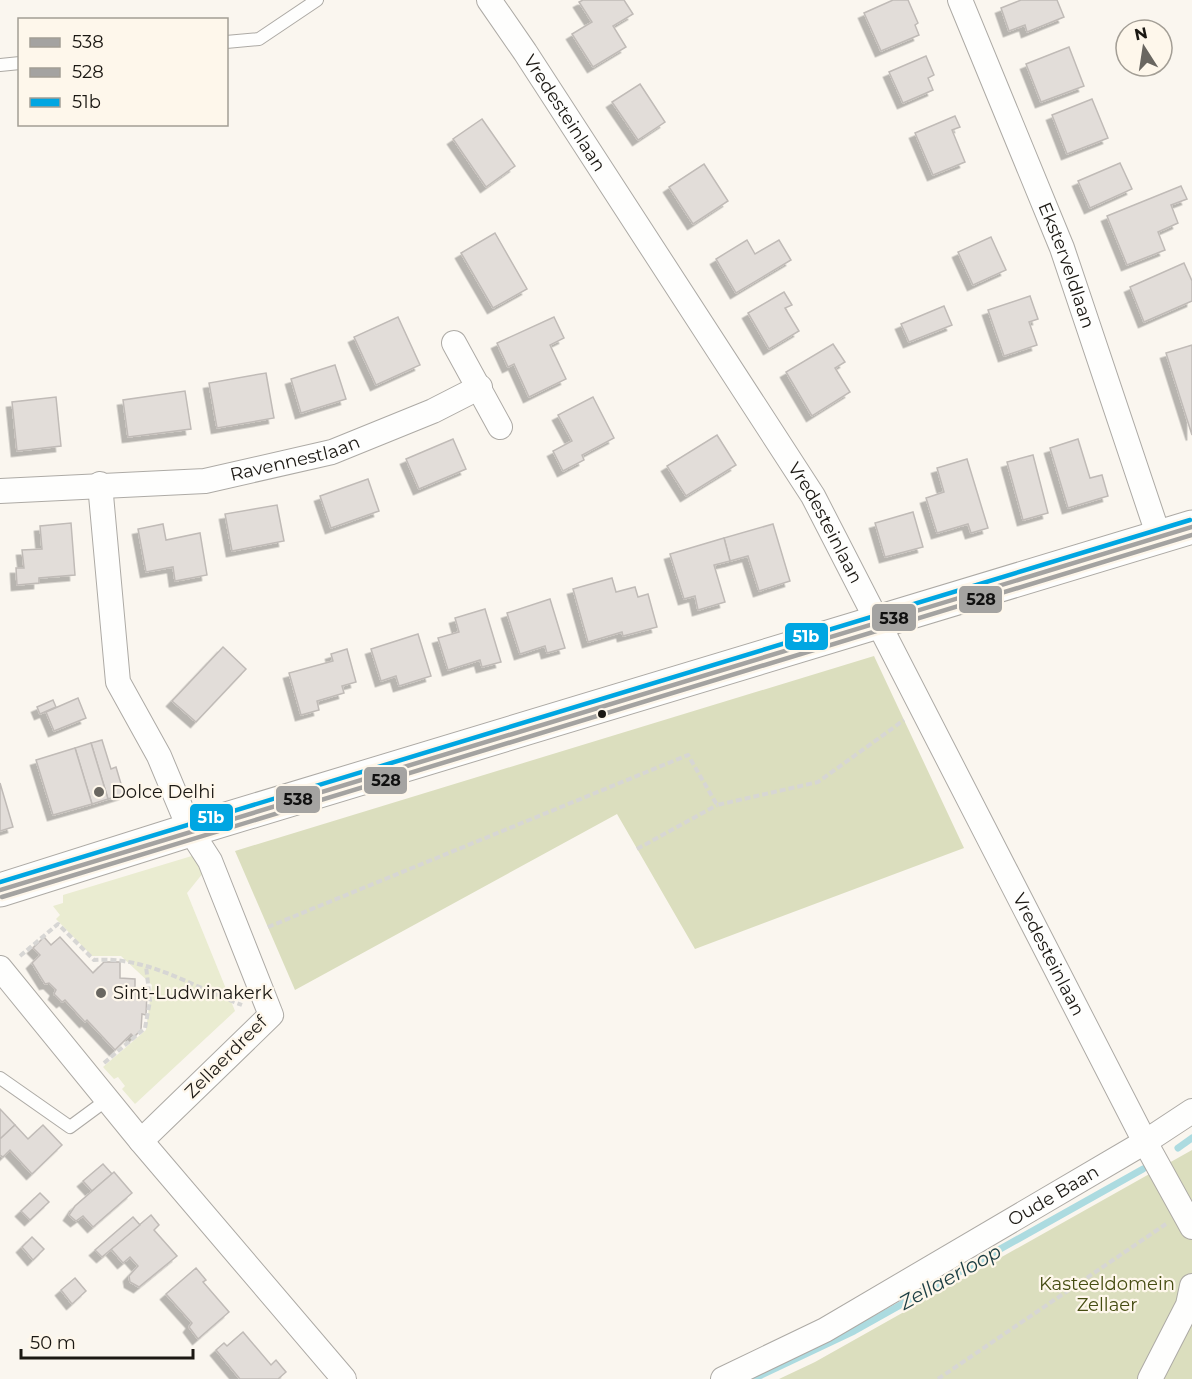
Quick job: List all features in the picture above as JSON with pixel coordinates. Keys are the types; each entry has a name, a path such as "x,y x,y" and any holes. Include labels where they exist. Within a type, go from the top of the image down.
{"main road":[{"path":"0,890 190,830 1192,527"}],"street":[{"name":"Vredesteinlaan","path":"489,0 813,496 1145,1142 1188,1220"},
{"name":"Eksterveldlaan","path":"960,0 1062,248 1159,537"},
{"path":"454,343 500,427"},
{"name":"Ravennestlaan","path":"0,491 100,484 205,481 332,452 433,411 480,387"},
{"path":"100,484 118,682 159,756 190,830"},
{"name":"Zellaerdreef","path":"141,1141 270,1015 210,861 190,830"},
{"path":"1,969 141,1141 344,1379"},
{"name":"Oude Baan","path":"723,1379 825,1330 1145,1142 1192,1111"},
{"path":"1150,1379 1188,1305 1192,1286"}],"lane":[{"path":"228,42 259,39 317,0"},
{"path":"0,65 18,63"},
{"path":"0,1078 70,1127 108,1099"}],"path":[{"path":"638,849 717,805 818,782 921,707"},
{"path":"268,927 688,755 717,805"},
{"path":"1,969 58,924 94,960 112,959 146,966 192,982 220,997 270,1015"},
{"path":"89,1076 145,1028 150,1001 146,966"},
{"path":"938,1379 1132,1245 1188,1220"}],"green space":[{"path":"874,656 964,848 695,949 617,814 295,990 235,851"},
{"path":"195,855 203,873 187,893 235,1011 135,1104 122,1089 125,1086 118,1077 114,1079 103,1067 146,1030 152,985 121,956 92,956 56,919 60,915 53,906 63,903 63,895"},
{"name":"Kasteeldomein Zellaer","path":"1192,1150 1192,1379 779,1379 815,1362"}],"building":[{"path":"583,0 624,0 633,14 613,26 626,47 593,67 572,34 592,22 579,2"},
{"path":"893,0 908,0 918,23 915,25 919,35 881,51 864,13"},
{"path":"1021,0 1057,0 1064,17 1027,32 1025,25 1009,31 1001,8"},
{"path":"1069,47 1084,86 1041,102 1026,64"},
{"path":"926,56 934,75 928,78 933,90 903,103 889,72"},
{"path":"640,84 665,122 638,140 612,102"},
{"path":"1092,99 1108,138 1067,154 1052,115"},
{"path":"955,116 960,127 952,130 965,162 933,175 915,133"},
{"path":"482,119 515,166 486,187 453,139"},
{"path":"1120,163 1132,189 1090,208 1078,181"},
{"path":"704,164 728,201 693,224 669,187"},
{"path":"1181,186 1187,199 1171,205 1178,223 1158,232 1165,250 1127,265 1107,216"},
{"path":"495,233 527,289 493,308 461,253"},
{"path":"991,237 1006,270 973,285 958,252"},
{"path":"747,240 755,254 779,240 791,260 736,293 716,259"},
{"path":"1184,263 1192,281 1192,301 1144,322 1130,287"},
{"path":"784,292 792,305 785,308 799,331 769,349 748,313"},
{"path":"1030,296 1038,319 1029,322 1037,345 1004,356 988,310"},
{"path":"944,306 952,325 909,342 901,324"},
{"path":"398,317 420,365 376,385 354,337"},
{"path":"554,317 564,338 550,345 566,379 529,397 514,364 508,367 497,343"},
{"path":"833,344 845,362 835,368 850,392 812,416 786,372"},
{"path":"1192,345 1192,435 1166,353"},
{"path":"335,365 346,399 301,413 291,379"},
{"path":"266,373 274,418 217,428 209,383"},
{"path":"185,391 191,429 128,437 123,400"},
{"path":"56,397 61,446 17,451 12,402"},
{"path":"593,397 614,438 582,455 584,460 563,471 553,451 572,441 558,415"},
{"path":"717,435 736,465 686,496 667,466"},
{"path":"453,439 466,469 419,489 406,459"},
{"path":"1078,439 1090,478 1102,475 1108,496 1068,508 1050,448"},
{"path":"1033,455 1048,513 1023,520 1007,462"},
{"path":"967,459 988,528 971,533 968,524 937,533 926,498 944,492 937,468"},
{"path":"368,479 379,511 331,528 320,496"},
{"path":"277,505 284,541 232,551 225,514"},
{"path":"913,512 923,547 885,557 875,523"},
{"path":"71,523 75,575 39,578 39,583 17,585 16,568 24,568 22,550 42,549 40,526"},
{"path":"163,524 166,540 200,533 207,575 175,581 173,567 146,572 138,529"},
{"path":"773,524 790,581 759,591 748,556 730,561 724,538"},
{"path":"724,538 730,561 714,565 725,602 698,610 695,596 684,599 670,554"},
{"path":"612,578 616,592 635,587 638,597 648,594 657,627 623,636 622,632 588,642 573,589"},
{"path":"550,599 565,648 547,653 545,646 520,654 507,613"},
{"path":"485,609 501,662 482,667 480,660 448,670 438,638 459,632 455,618"},
{"path":"418,634 431,676 399,686 396,676 381,681 371,649"},
{"path":"223,647 246,669 196,722 172,701"},
{"path":"347,649 356,682 342,686 344,693 317,701 319,710 301,715 289,673 333,661 331,654"},
{"path":"78,698 86,718 54,731 46,712"},
{"path":"53,700 56,707 40,714 37,707"},
{"path":"102,740 111,769 116,767 124,794 108,799 91,743"},
{"path":"91,743 108,799 92,804 75,748"},
{"path":"75,748 92,804 53,815 36,760"},
{"path":"0,783 13,827 0,831"},
{"name":"Sint-Ludwinakerk","path":"44,937 51,945 60,937 93,973 104,962 120,962 120,978 135,979 135,991 147,992 146,1015 142,1014 141,1030 134,1037 131,1034 115,1050 87,1020 85,1022 65,1000 62,1002 54,994 56,990 49,983 45,984 32,963 40,955 33,948"},
{"path":"0,1109 15,1125 0,1139"},
{"path":"15,1125 28,1139 43,1125 62,1145 32,1174 10,1150 3,1157 0,1155 0,1139"},
{"path":"103,1164 112,1174 92,1191 83,1181"},
{"path":"114,1172 132,1193 93,1227 83,1216 76,1221 69,1215 75,1206"},
{"path":"40,1193 49,1202 30,1220 21,1211"},
{"path":"151,1215 159,1225 154,1230 177,1256 139,1287 130,1282 129,1276 138,1266 130,1257 123,1263 111,1249"},
{"path":"133,1217 140,1225 102,1257 95,1250"},
{"path":"32,1237 44,1249 33,1260 22,1247"},
{"path":"196,1268 206,1280 203,1282 229,1312 198,1339 189,1327 192,1323 166,1294"},
{"path":"75,1278 86,1291 72,1304 61,1290"},
{"path":"243,1332 271,1365 276,1360 286,1372 278,1379 240,1379 216,1350 224,1343 227,1346"}],"waterway":[{"name":"Zellaerloop","path":"1178,1148 1192,1138"},
{"name":"Zellaerloop","path":"753,1379 854,1331 1143,1169"}],"transit line":[{"name":"51b","path":"0,882 1190,520"},
{"name":"538","path":"0,890 1192,527"},
{"name":"528","path":"2,897 1192,535"}],"place":[{"name":"Dolce Delhi","path":"99,792"},
{"name":"Sint-Ludwinakerk","path":"101,993"}]}
